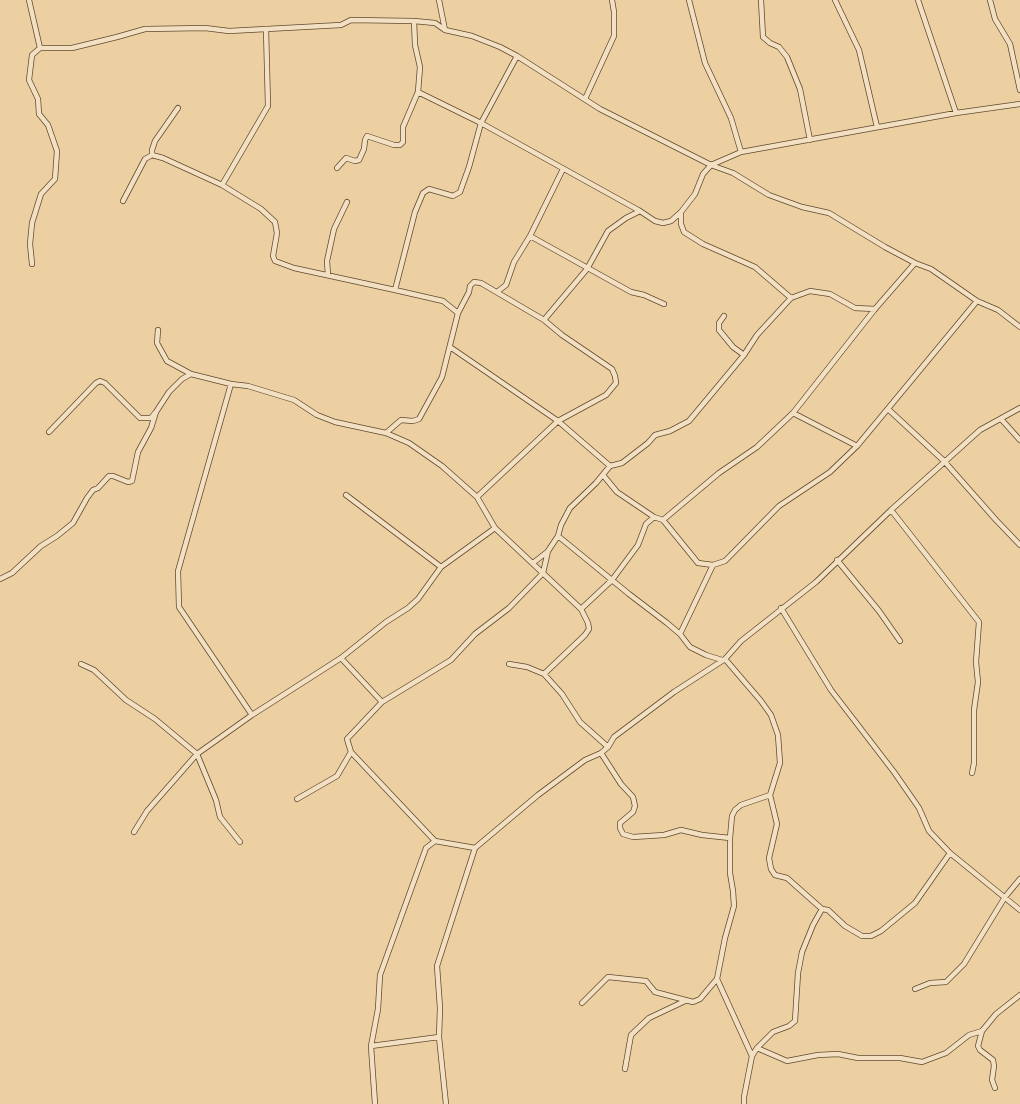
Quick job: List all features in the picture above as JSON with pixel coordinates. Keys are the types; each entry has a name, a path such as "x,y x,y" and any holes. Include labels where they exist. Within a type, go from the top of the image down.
{"street":[{"path":"29,0 40,48"},
{"path":"439,0 445,30"},
{"path":"585,99 614,36 612,0"},
{"path":"689,0 705,63 731,118 740,152"},
{"path":"761,0 763,36 770,43 779,47 786,57 800,89 810,140"},
{"path":"835,0 859,50 877,127"},
{"path":"918,0 956,113"},
{"path":"990,0 995,19 1010,44 1020,90"},
{"path":"32,264 30,244 32,223 41,194 55,179 57,151 48,125 39,114 38,99 29,80 32,54 40,48 72,48 144,29 204,28 229,32 341,25 351,20 414,21 434,23 445,30 472,36 500,47 585,99 711,165 733,173 769,195 802,207 829,213 914,263 931,270 976,301 998,310 1020,327"},
{"path":"337,168 346,158 355,161 359,160 367,136 394,145 400,145 403,142 404,128 418,92 420,67 415,45 414,21"},
{"path":"222,185 268,106 266,29"},
{"path":"394,290 415,212 423,193 429,189 454,196 460,192 481,123 517,56"},
{"path":"418,92 481,123 655,221 663,223 671,221 681,212 695,194 703,174 711,165 740,152 956,113 1020,104"},
{"path":"152,155 155,141 178,108"},
{"path":"123,200 145,159 152,155 163,158 222,185 261,208 275,222 277,232 273,256 274,261 294,268 442,301 458,313"},
{"path":"497,292 506,285 514,262 530,236 563,169"},
{"path":"328,275 327,261 334,229 347,202"},
{"path":"544,320 588,269 608,231 640,211"},
{"path":"681,212 681,224 684,232 703,244 755,267 791,298"},
{"path":"530,236 631,292 644,295 664,304"},
{"path":"663,520 719,473 757,447 793,413 914,263"},
{"path":"386,433 401,420 413,421 419,419 442,376 458,313 469,292 470,286 474,282 481,283 544,320 562,335 612,369 616,383 606,395 558,421 478,497"},
{"path":"533,563 548,551 558,536 561,524 570,508 610,466 622,463 648,443 655,435 670,432 689,421 744,355 757,335 791,298 810,291 830,294 855,308 876,308"},
{"path":"603,475 617,492 654,517 663,520 698,563 713,565 725,561 778,506 830,472 857,446 976,301"},
{"path":"724,316 719,330 733,347 744,355"},
{"path":"158,330 157,343 167,361 191,374 231,384 248,386 294,400 317,415 335,422 386,433 409,443 442,466 478,497 495,528 581,610 588,623 586,635 544,674"},
{"path":"450,348 558,421 610,466"},
{"path":"49,432 100,381 105,383 140,418 151,418 169,392 182,379 191,374"},
{"path":"231,384 178,571 179,607 252,715"},
{"path":"446,1104 439,1037 440,1008 436,966 476,848 538,795 585,760 601,753 614,737 674,692 724,660 741,641 816,582 837,560 980,430 1020,408"},
{"path":"888,409 944,461 1020,545"},
{"path":"0,580 73,523 86,498 109,476 132,482 138,452 151,428 156,412"},
{"path":"793,413 857,446"},
{"path":"1001,419 1020,440"},
{"path":"346,495 441,567"},
{"path":"891,510 979,622 976,662 978,682 974,710 974,763 972,773"},
{"path":"581,610 612,580 638,545 646,524 654,517"},
{"path":"134,832 147,812 198,754 252,715 341,658 386,622 408,608 418,599 441,567 495,528"},
{"path":"558,536 680,634 690,647 706,655 724,660 762,701 771,715 778,735 780,763 770,795 777,824 769,858 775,875 787,878 822,909 828,910 845,926 862,936 881,932 915,903 950,853"},
{"path":"476,848 435,841 351,752 347,739 382,702 451,660 475,634 510,608 543,573 548,551"},
{"path":"837,560 879,611 900,641"},
{"path":"680,634 713,565"},
{"path":"781,608 831,690 919,808 929,831 950,853 1020,910"},
{"path":"341,658 382,702"},
{"path":"81,664 94,670 126,700 155,719 198,754 216,800 220,817 240,842"},
{"path":"509,664 527,667 544,674 562,694 580,722 608,746"},
{"path":"297,799 337,776 351,752"},
{"path":"601,753 621,784 634,796 635,806 633,812 620,823 623,834 633,837 681,830 702,835 730,838"},
{"path":"582,1003 608,977 646,981 655,992 685,1001 693,1002 700,999 717,979 725,938 734,906 734,891 730,873 730,823 735,810 741,805 770,795"},
{"path":"375,1104 371,1046 378,1009 380,975 426,848 435,841"},
{"path":"915,989 930,983 946,982 964,964 1005,896 1020,879"},
{"path":"744,1104 745,1088 752,1056 757,1048 773,1032 789,1026 795,1021 798,973 802,952 822,909"},
{"path":"717,979 752,1056"},
{"path":"995,1088 992,1080 993,1060 980,1050 978,1046 982,1031 996,1014 1020,995"},
{"path":"625,1069 631,1035 649,1018 685,1001"},
{"path":"757,1048 787,1061 818,1055 838,1054 858,1058 900,1058 922,1062 946,1053 969,1035 982,1031"},
{"path":"371,1046 439,1037"}]}
